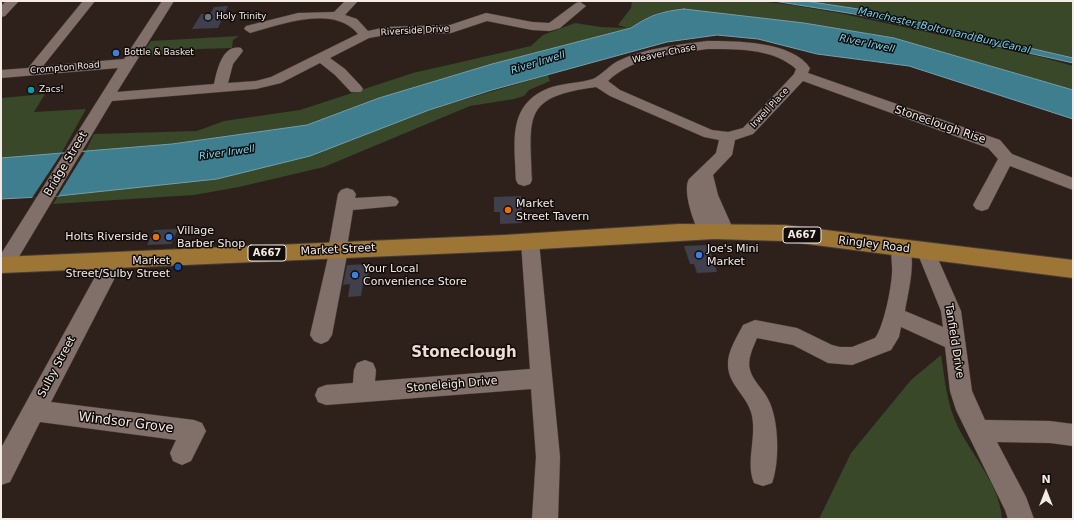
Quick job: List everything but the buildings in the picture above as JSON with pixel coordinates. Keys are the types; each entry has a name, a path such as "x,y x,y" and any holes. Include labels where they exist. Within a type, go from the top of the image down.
{"main road":[{"name":"Ringley Road","path":"530,242 716,231 784,233 926,252 1073,269"},
{"name":"Market Street","path":"2,265 530,242"}],"street":[{"path":"1,13 13,1"},
{"path":"32,71 89,1"},
{"name":"Bridge Street","path":"2,265 82,139 106,97 130,63 168,1"},
{"path":"337,16 352,1"},
{"name":"Riverside Drive","path":"106,97 220,89 267,83 365,35 386,31 451,29 486,11 532,26 550,27 556,25 580,6"},
{"name":"Riverside Drive","path":"256,24 287,19 337,16 355,24 365,35"},
{"name":"Weaver Chase","path":"599,82 613,70 628,62 654,54 706,45 736,46 778,54 791,58 802,72"},
{"path":"220,89 226,63 236,56"},
{"path":"321,57 351,84 362,73"},
{"name":"Crompton Road","path":"1,74 130,63"},
{"name":"Irwell Place","path":"721,136 748,131 802,72"},
{"name":"Stoneclough Rise","path":"802,72 994,144 1006,158 1073,184"},
{"path":"524,180 524,119 531,106 549,94 570,86 599,82 615,93 721,136 724,155 718,159 705,174 716,231"},
{"path":"982,205 1006,158"},
{"path":"321,334 338,250 346,199 390,202"},
{"path":"530,242 548,458 545,519"},
{"path":"762,474 763,414 759,404 741,379 738,367 739,356 750,331 755,329 796,338 828,354 840,356 852,356 883,344 888,337 894,315 902,274 901,248"},
{"name":"Tanfield Drive","path":"926,252 951,311 962,391 968,410 1017,506 1021,519"},
{"name":"Sulby Street","path":"1,473 114,260"},
{"path":"894,315 955,342"},
{"path":"363,392 365,370"},
{"name":"Stoneleigh Drive","path":"326,395 541,378"},
{"name":"Windsor Grove","path":"34,411 194,431 182,453"},
{"path":"980,431 1050,432 1073,435"}],"green space":[{"path":"632,1 759,1 839,13 1041,57 1073,66 1073,90 894,38 804,23 684,9 660,12 646,18 631,28 492,64 379,98 307,125 172,144 85,152 94,134 197,131 224,121 300,110 413,73 531,46 543,35 575,23 601,27 627,28 618,25 631,8"},
{"path":"805,1 1073,1 1073,58 865,10"},
{"path":"239,36 233,40 232,48 199,49 140,57 151,41"},
{"path":"548,75 550,81 529,90 524,96 470,106 324,167 239,187 194,195 53,204 58,196 429,110"},
{"path":"45,94 34,112 86,109 61,154 1,158 1,98"},
{"path":"941,355 947,392 954,419 991,483 1000,507 1002,519 819,519 851,453 911,380"}],"water":[{"name":"Manchester, Bolton and Bury Canal","path":"774,1 805,1 865,10 1073,58 1073,63 854,14"},
{"name":"River Irwell","path":"684,9 804,23 894,38 1073,90 1073,119 909,66 817,54 758,39 717,35 667,42 492,90 429,110 310,156 217,179 58,196 1,199 1,158 172,144 307,125 379,98 492,64 631,28 656,14"}],"pier":[{"path":"85,152 58,196 32,198 61,154"}],"place":[{"name":"Holy Trinity","path":"208,17"},
{"name":"Bottle & Basket","path":"116,53"},
{"name":"Zacs!","path":"31,90"},
{"name":"Market Street Tavern","path":"508,210"},
{"name":"Holts Riverside","path":"156,237"},
{"name":"Village Barber Shop","path":"169,237"},
{"name":"Joe's Mini Market","path":"699,255"},
{"name":"Market Street/Sulby Street","path":"178,267"},
{"name":"Your Local Convenience Store","path":"355,275"}],"district":[{"name":"Stoneclough","path":"464,353"}]}
